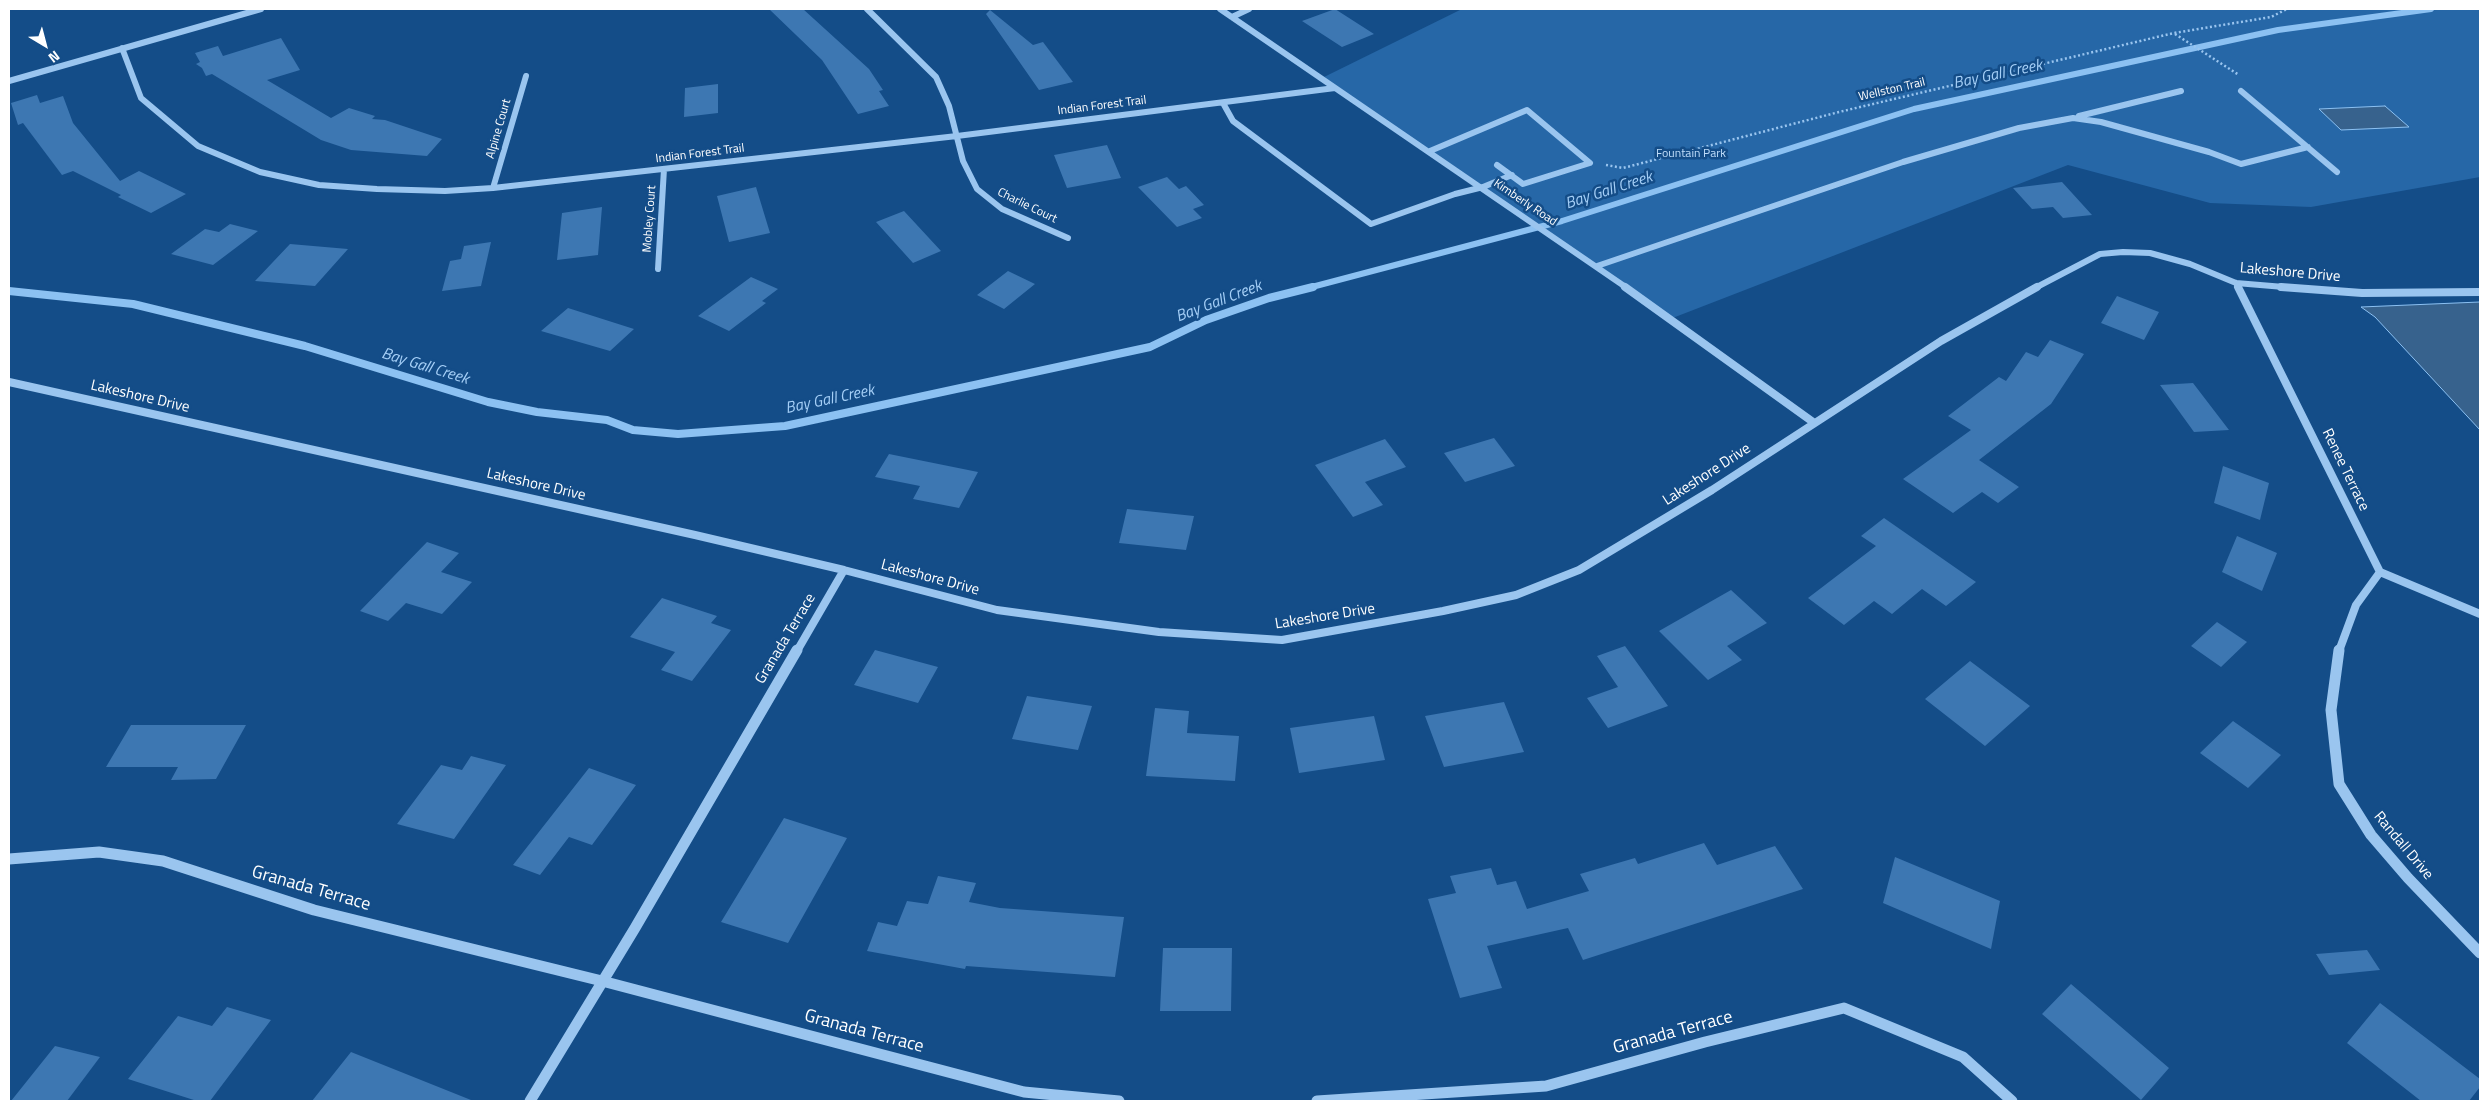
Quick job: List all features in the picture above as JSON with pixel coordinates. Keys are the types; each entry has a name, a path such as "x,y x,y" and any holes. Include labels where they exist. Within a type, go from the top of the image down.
{"street":[{"path":"9,81 261,9"},
{"name":"Charlie Court","path":"867,9 936,78 948,106 969,176 988,200 1019,217 1068,238"},
{"name":"Kimberly Road","path":"1220,9 1508,204 1813,422"},
{"path":"1232,17 1249,9"},
{"name":"Indian Forest Trail","path":"122,48 140,98 198,146 260,172 319,185 377,189 445,191 493,188 957,136 1336,88"},
{"name":"Alpine Court","path":"493,188 526,76"},
{"path":"1597,266 1798,196 1894,165 2019,128 2073,118 2181,91"},
{"path":"2241,91 2337,172"},
{"path":"1223,103 1233,121 1371,224 1455,194 1483,187 1512,175"},
{"path":"1430,151 1527,110 1590,163"},
{"path":"2073,118 2108,124 2209,152 2241,164 2308,147"},
{"path":"1497,165 1523,184 1590,163"},
{"name":"Mobley Court","path":"658,269 664,169"},
{"name":"Lakeshore Drive","path":"9,382 844,570 997,610 1158,632 1282,640 1443,611 1516,595 1579,570 1712,490 1813,422 1941,341 2075,265 2100,254 2123,252 2150,253 2190,264 2236,283 2362,294 2480,292"},
{"name":"Renee Terrace","path":"2236,283 2262,329 2380,572"},
{"name":"Granada Terrace","path":"530,1101 844,570"},
{"path":"2380,572 2480,614"},
{"name":"Randall Drive","path":"2380,572 2356,605 2339,649 2331,710 2338,784 2371,836 2408,878 2480,953"},
{"name":"Granada Terrace","path":"9,859 99,852 164,861 314,910 602,981 1024,1092 1120,1101"},
{"name":"Granada Terrace","path":"1317,1101 1546,1086 1705,1042 1844,1008 1963,1057 2012,1101"}],"path":[{"name":"Wellston Trail","path":"1590,163 1624,168 1840,112 2174,34 2271,17 2287,9"},
{"path":"2174,34 2239,76"}],"green space":[{"name":"Fountain Park","path":"1462,9 2480,9 2480,177 2311,207 2210,203 2068,165 1670,319 1322,78"}],"shaded area":[{"path":"2385,106 2409,127 2341,130 2319,109"},
{"path":"2480,302 2480,430 2375,317 2361,307"}],"building":[{"path":"769,9 803,9 869,69 883,90 879,91 889,106 858,114 822,60"},
{"path":"1335,9 1374,34 1342,47 1302,21"},
{"path":"990,10 1033,45 1043,42 1073,82 1039,90 986,14"},
{"path":"281,38 300,70 267,80 331,118 349,108 375,116 372,119 385,120 442,139 427,156 351,150 321,140 212,74 206,76 202,68 196,64 200,62 195,53 218,46 223,56"},
{"path":"718,84 718,113 684,117 685,88"},
{"path":"37,95 40,103 63,96 73,123 120,181 139,171 186,194 151,213 118,197 121,195 73,171 62,175 23,123 18,125 11,103"},
{"path":"1107,145 1121,178 1067,188 1054,155"},
{"path":"1167,177 1179,189 1186,186 1204,205 1193,209 1202,218 1177,227 1138,187"},
{"path":"2062,182 2092,215 2063,218 2053,207 2032,209 2013,188"},
{"path":"756,187 770,233 729,242 717,196"},
{"path":"602,207 598,255 557,260 562,213"},
{"path":"904,211 941,251 913,263 876,222"},
{"path":"230,224 258,231 213,265 171,254 205,229 219,232"},
{"path":"491,242 481,286 442,291 450,261 461,259 464,246"},
{"path":"290,244 348,249 315,286 255,281"},
{"path":"1008,271 1035,284 1004,309 977,295"},
{"path":"751,277 778,289 762,301 766,303 729,331 698,316"},
{"path":"2117,296 2159,312 2144,340 2101,323"},
{"path":"568,308 634,329 610,351 541,331"},
{"path":"2050,340 2084,354 2051,404 1979,460 2019,487 1998,503 1982,492 1953,513 1903,479 1971,430 1948,416 1999,377 2006,381 2026,352 2038,357"},
{"path":"2193,383 2229,430 2194,432 2160,385"},
{"path":"1494,438 1515,466 1465,482 1444,453"},
{"path":"1385,439 1406,467 1365,482 1383,505 1353,517 1315,465"},
{"path":"889,454 978,472 959,508 913,499 920,486 875,477"},
{"path":"2223,466 2269,483 2260,520 2214,503"},
{"path":"1127,509 1194,516 1186,550 1119,543"},
{"path":"1884,518 1976,582 1946,606 1922,589 1892,614 1874,601 1844,625 1808,598 1876,546 1861,536"},
{"path":"2237,536 2277,553 2262,591 2222,572"},
{"path":"427,542 459,553 441,572 472,582 442,614 406,603 388,621 360,611"},
{"path":"1731,590 1767,623 1727,646 1742,660 1708,680 1659,631"},
{"path":"662,598 717,616 711,623 731,630 692,681 661,670 675,652 630,637"},
{"path":"2217,622 2247,642 2221,667 2191,646"},
{"path":"1625,646 1668,706 1608,728 1587,698 1618,687 1597,656"},
{"path":"875,650 938,667 918,703 854,685"},
{"path":"1970,661 2030,706 1985,746 1925,699"},
{"path":"1027,696 1092,706 1078,750 1012,739"},
{"path":"1504,702 1524,752 1444,767 1425,716"},
{"path":"1155,708 1189,711 1187,733 1239,736 1235,781 1146,776"},
{"path":"1374,716 1385,760 1299,773 1290,728"},
{"path":"2233,721 2281,755 2248,788 2200,753"},
{"path":"131,725 246,725 216,779 171,780 178,767 106,767"},
{"path":"471,756 506,765 454,839 397,824 441,765 462,770"},
{"path":"589,768 636,785 592,845 569,837 540,875 513,865"},
{"path":"784,818 847,838 788,943 721,922"},
{"path":"1704,843 1717,865 1775,846 1803,889 1583,960 1568,928 1487,946 1502,988 1460,998 1428,899 1456,893 1450,876 1491,868 1497,885 1516,881 1527,909 1589,891 1580,874 1635,858 1638,864"},
{"path":"1895,857 2000,901 1991,949 1883,903"},
{"path":"938,876 976,883 969,902 1000,908 1124,917 1115,977 966,966 965,969 867,951 878,922 897,926 907,901 928,904"},
{"path":"1163,948 1232,948 1231,1011 1160,1011"},
{"path":"2367,950 2380,970 2329,975 2316,954"},
{"path":"2071,984 2169,1068 2141,1100 2042,1014"},
{"path":"2380,1003 2480,1079 2480,1087 2469,1101 2421,1101 2347,1043"},
{"path":"227,1007 271,1020 210,1101 197,1101 128,1079 178,1016 212,1026"},
{"path":"55,1046 100,1057 67,1101 11,1101"},
{"path":"351,1052 471,1100 471,1101 312,1101"}],"waterway":[{"name":"Bay Gall Creek","path":"1308,288 1562,221 1914,109 2278,30 2431,9"},
{"name":"Bay Gall Creek","path":"9,291 133,304 305,346 488,402 537,412 607,420 633,430 678,434 785,426 1150,347 1206,320 1269,298 1313,287"}]}
